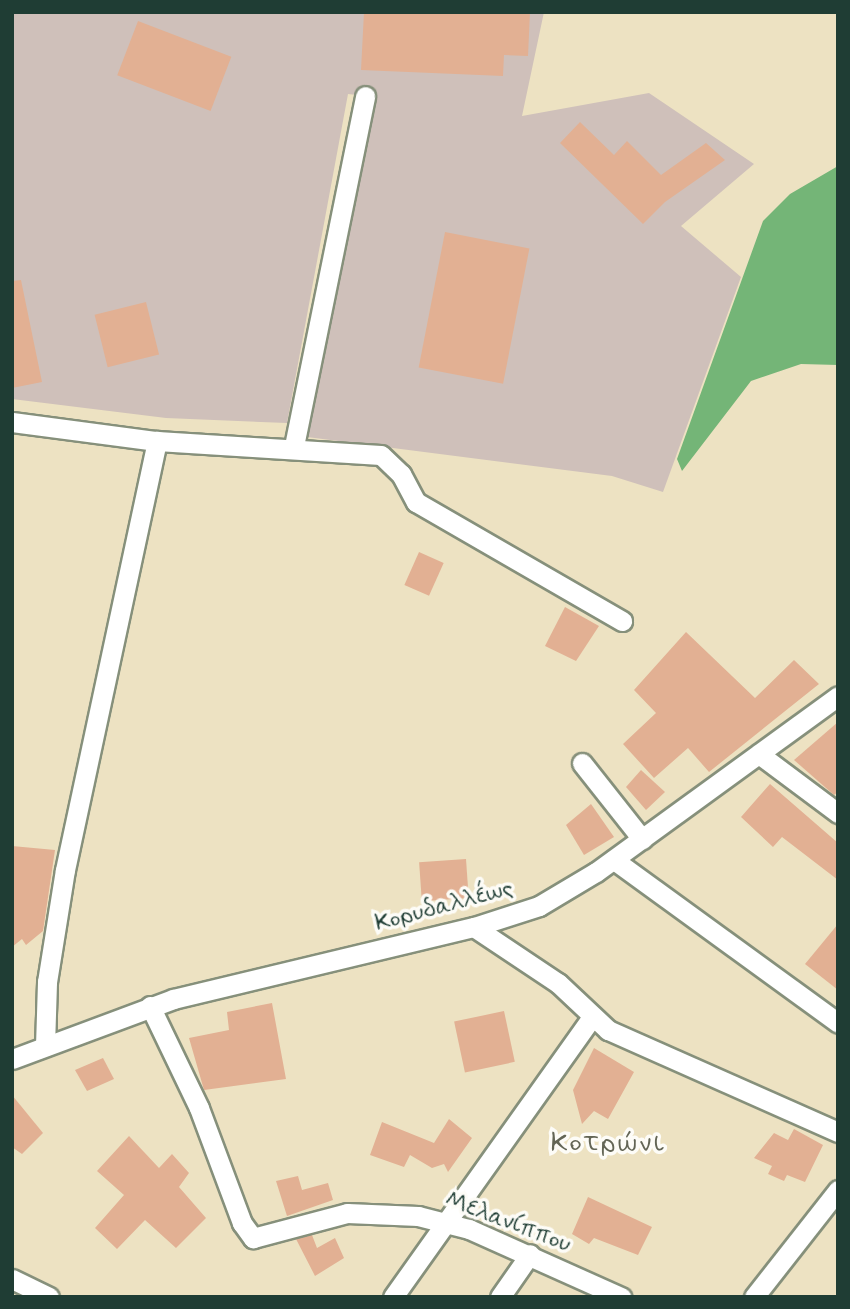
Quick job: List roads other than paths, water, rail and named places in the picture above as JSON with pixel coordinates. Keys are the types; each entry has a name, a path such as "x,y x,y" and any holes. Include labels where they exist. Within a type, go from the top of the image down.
{"street":[{"path":"294,446 365,96"},
{"path":"12,422 157,441 294,446 381,455 401,474 416,502 622,621"},
{"path":"45,1046 47,982 65,870 157,441"},
{"name":"Κορυδαλλέως","path":"12,1059 150,1006 474,926 539,906 614,860 838,696"},
{"path":"759,754 838,813"},
{"path":"582,763 642,839"},
{"path":"614,860 838,1023"},
{"path":"474,926 558,982 591,1018 630,1043 838,1132"},
{"name":"Μελανίππου","path":"150,1006 199,1108 250,1236 263,1237 362,1211 449,1222 530,1254 621,1297"},
{"path":"393,1297 449,1222 591,1018"},
{"path":"754,1297 838,1190"},
{"path":"500,1297 530,1254"},
{"path":"12,1279 49,1297"}],"district":[{"name":"Κοτρώνι","path":"608,1144"}]}
